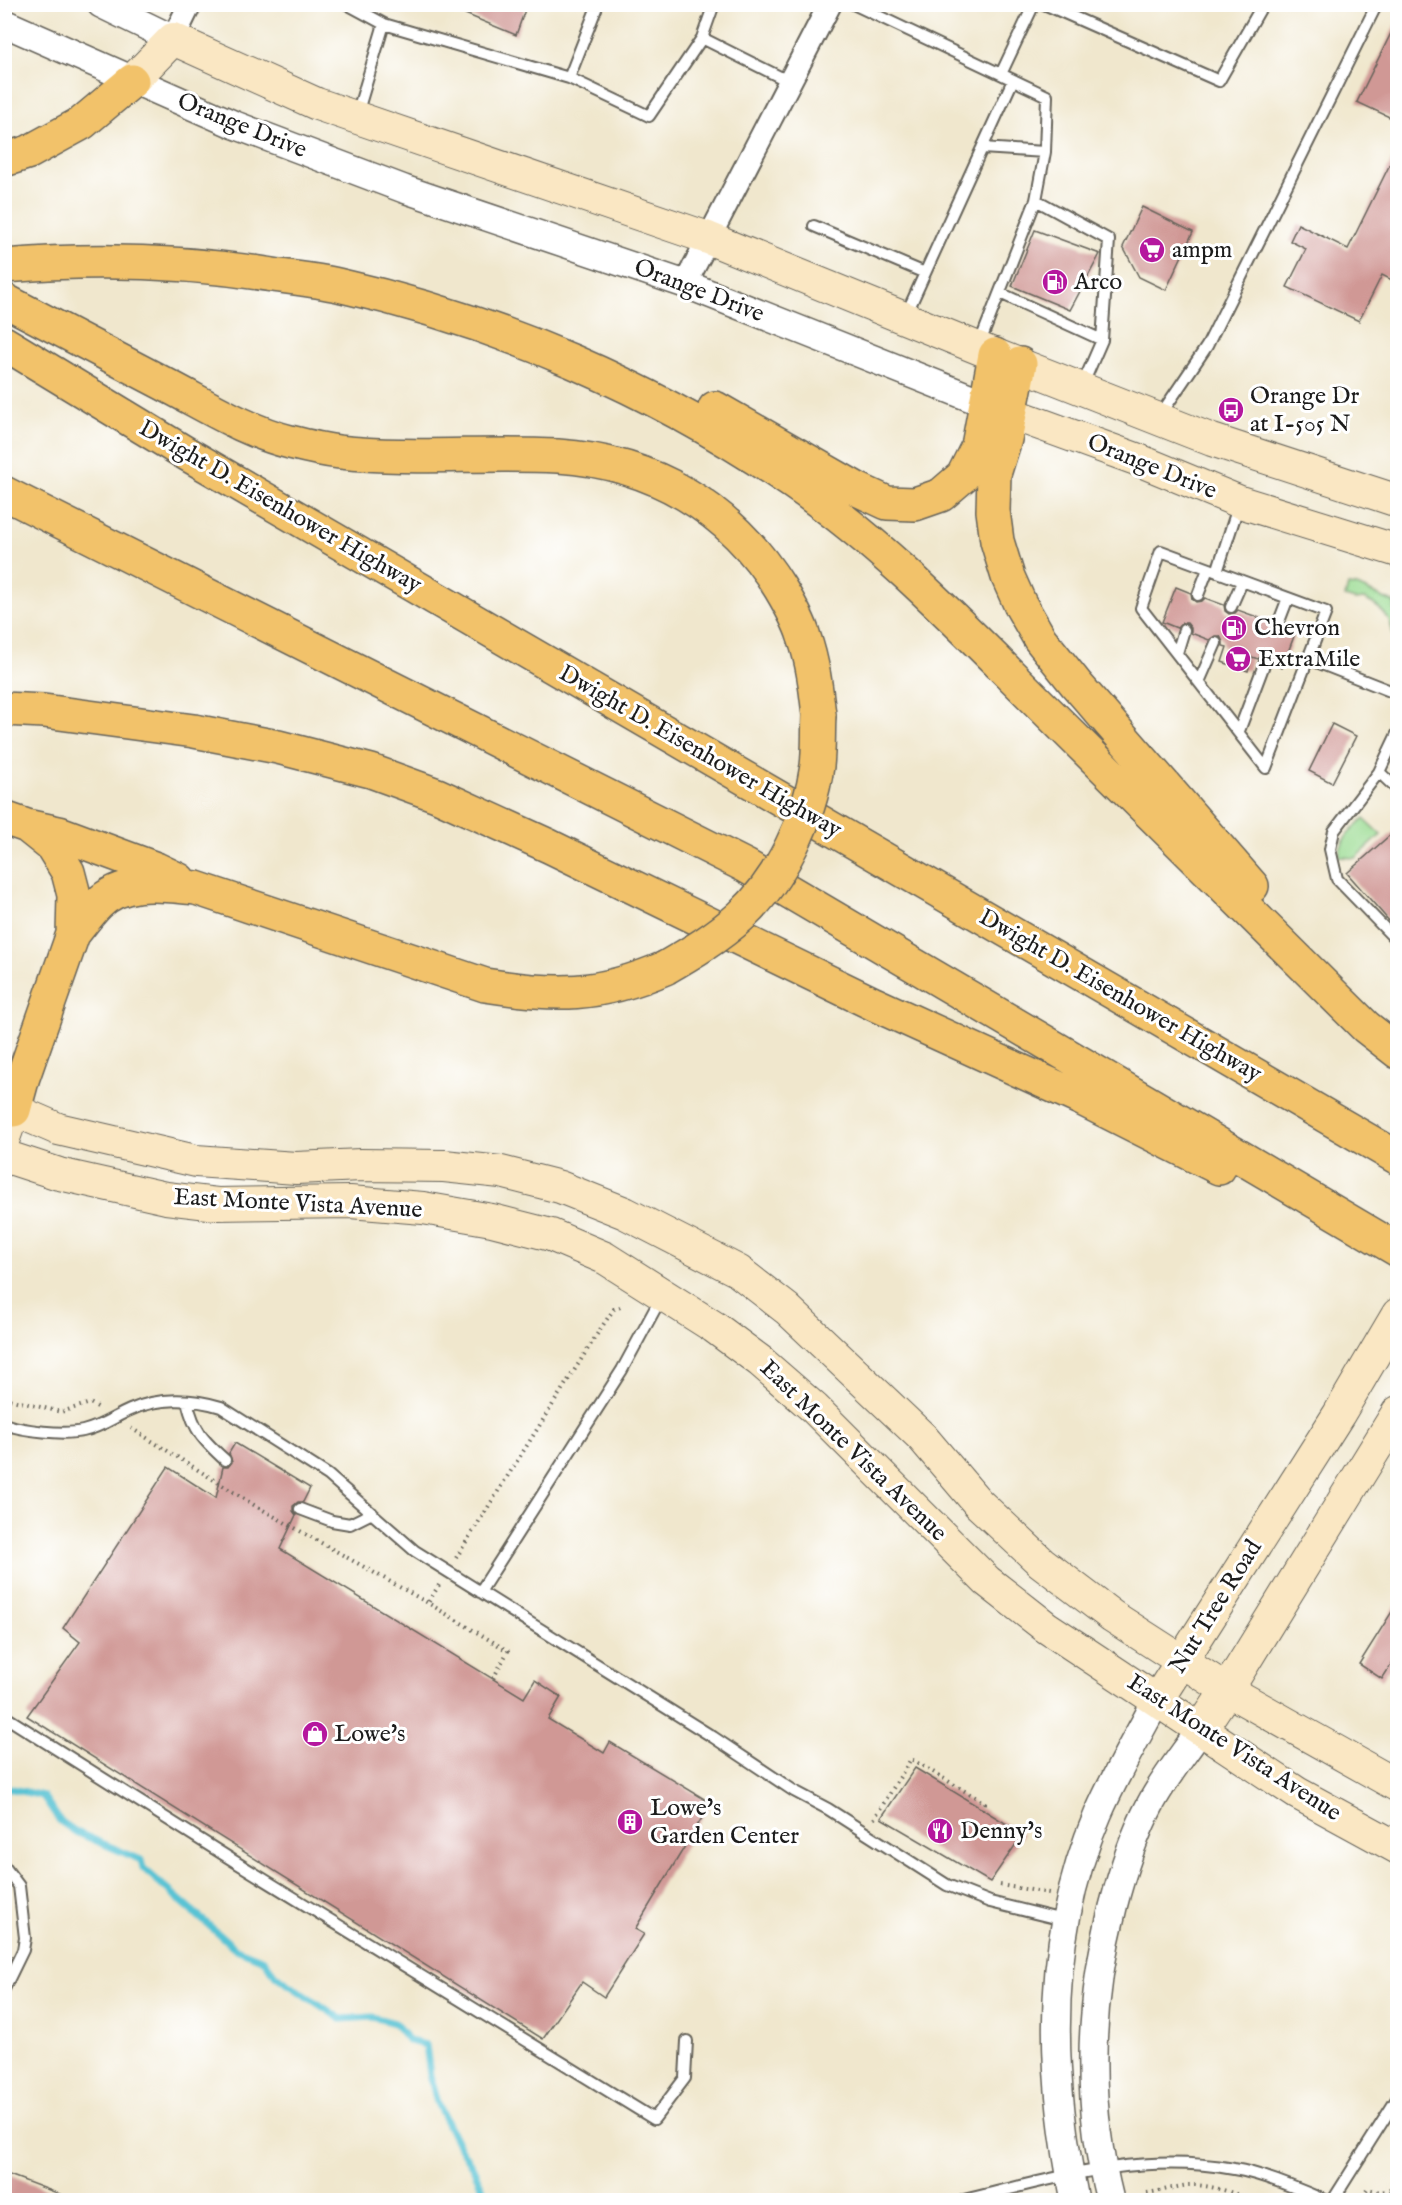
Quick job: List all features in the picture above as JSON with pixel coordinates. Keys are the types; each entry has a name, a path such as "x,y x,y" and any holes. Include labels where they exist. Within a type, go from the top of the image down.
{"highway":[{"path":"4,160 29,152 82,123 132,81"},
{"path":"4,266 39,262 138,261 220,267 334,284 398,300 491,330 594,371 706,427 795,484 869,542 945,610 1366,1027 1398,1052"},
{"path":"4,300 234,420 286,441 338,452 425,456 559,456 608,463 653,477 692,497 727,524 763,560 804,635 814,673 819,715 814,778 807,812 790,848 766,887 742,915 718,935 664,968 633,982 593,991 530,992 486,986 196,888 156,869 58,833 16,822"},
{"path":"398,300 442,306 525,325 621,362 713,407 857,489 888,503 915,504 941,495 963,476 998,408"},
{"name":"Dwight D. Eisenhower Highway","path":"4,343 182,451 1398,1158"},
{"path":"998,356 993,511 1008,577 1020,604 1040,639 1076,684 1346,993 1366,1027"},
{"path":"4,493 746,866 1398,1250"},
{"path":"4,709 44,711 194,731 278,747 371,771 437,795 549,846 874,1004 1080,1098 1398,1258"},
{"path":"8,1119 73,934 74,895 68,872 52,846 16,822"},
{"path":"73,934 99,903 120,889 147,884 196,888"}],"main road":[{"path":"132,81 173,39"},
{"name":"Orange Drive","path":"173,39 317,104 708,238 1222,444 1398,501"},
{"name":"Orange Drive","path":"998,408 1136,459 1240,502 1398,550"},
{"name":"East Monte Vista Avenue","path":"8,1119 196,1161 296,1168 361,1165 444,1166 501,1172 560,1187 625,1213 738,1271 787,1309 922,1437 978,1503 1041,1562 1112,1616 1180,1662 1227,1690 1398,1786"},
{"name":"East Monte Vista Avenue","path":"4,1156 59,1174 166,1198 218,1203 350,1202 423,1208 492,1220 551,1235 605,1258 714,1327 769,1369 814,1408 987,1581 1046,1627 1297,1793 1398,1848"},
{"name":"Nut Tree Road","path":"1157,1700 1339,1414 1398,1314"},
{"path":"1201,1729 1398,1412"}],"street":[{"name":"Orange Drive","path":"101,4 173,39"},
{"path":"173,39 190,4"},
{"path":"685,284 830,4"},
{"name":"Orange Drive","path":"4,23 132,81 235,124 404,189 685,284 998,408"},
{"name":"Nut Tree Road","path":"1075,2200 1065,2149 1057,2074 1055,2024 1067,1921 1076,1875 1098,1814 1157,1700"},
{"path":"1110,2200 1102,2168 1093,2087 1093,2017 1109,1923 1135,1836 1150,1804 1201,1729"}],"lane":[{"path":"347,4 384,24 569,78 649,116 702,38 714,4"},
{"path":"569,78 598,4"},
{"path":"853,4 1047,96 1044,152 1036,200 1000,293 998,356"},
{"path":"1000,74 1034,4"},
{"path":"1044,4 1219,81 1263,4"},
{"path":"1158,419 1207,346 1377,4"},
{"path":"356,117 384,24"},
{"path":"702,38 790,82"},
{"path":"905,318 1013,80"},
{"path":"982,148 1044,152"},
{"path":"1036,200 1109,240 1102,340 1081,388"},
{"path":"814,226 925,273"},
{"path":"1000,293 1102,340"},
{"path":"1198,596 1213,571 1240,502"},
{"path":"1161,551 1242,582 1326,612 1266,768 1141,608 1161,551"},
{"path":"1231,607 1242,582"},
{"path":"1278,624 1288,598"},
{"path":"1177,653 1184,630"},
{"path":"1199,682 1216,643"},
{"path":"1309,659 1398,694"},
{"path":"1239,731 1265,662"},
{"path":"1398,732 1379,772 1334,831 1330,849 1337,879 1398,942"},
{"path":"1379,772 1398,790"},
{"path":"480,1592 622,1370 662,1295"},
{"path":"4,1424 47,1431 81,1431 131,1409 160,1401 202,1401 221,1407 328,1475 415,1551 947,1885 990,1902 1067,1921"},
{"path":"187,1401 192,1422 205,1441 225,1460"},
{"path":"300,1509 332,1521 350,1524 372,1513"},
{"path":"4,1716 244,1867 654,2119 685,2078 687,2041"},
{"path":"4,1866 19,1886 25,1938 23,1950 4,1989"},
{"path":"1333,2200 1398,2097"},
{"path":"964,2200 1102,2168 1142,2164 1196,2164 1236,2169 1324,2200"}],"path":[{"path":"428,1602 596,1335 614,1309 624,1306"},
{"path":"4,1398 61,1412 90,1402 254,1505 428,1602 508,1651 493,1679"},
{"path":"882,1824 873,1819 911,1759 985,1803 982,1810"},
{"path":"995,1884 1052,1893"},
{"path":"1359,2200 1367,2189 1381,2192 1396,2190 1398,2175"},
{"path":"1147,2193 1189,2185 1232,2192 1252,2200"}],"green space":[{"path":"1348,585 1357,586 1395,603 1397,653 1389,620 1385,614 1364,599 1355,600 1345,597"},
{"path":"1364,819 1381,835 1356,858 1339,857 1344,840"}],"building":[{"path":"441,4 527,4 516,35"},
{"path":"1398,19 1398,121 1357,102"},
{"path":"1398,148 1398,283 1382,275 1359,321 1287,287 1306,249 1290,241 1298,224 1348,249"},
{"path":"1142,207 1193,232 1166,290 1139,277 1123,247"},
{"path":"1035,230 1100,254 1070,310 1012,286"},
{"path":"1176,587 1191,593 1192,599 1196,602 1205,598 1224,605 1225,611 1229,614 1238,610 1271,622 1272,628 1276,631 1285,627 1296,631 1282,668 1272,664 1271,658 1267,655 1258,659 1252,657 1248,671 1222,662 1227,647 1223,646 1220,636 1209,640 1191,633 1191,628 1187,623 1182,623 1177,628 1162,622"},
{"path":"1332,724 1356,736 1332,783 1309,771"},
{"path":"1398,828 1398,931 1347,873"},
{"name":"Lowe's","path":"235,1443 310,1488 303,1502 298,1502 293,1506 296,1515 280,1549 524,1698 535,1680 561,1697 548,1719 604,1753 610,1742 711,1803 635,1929 644,1934 604,1997 582,1982 543,2039 27,1716 80,1642 63,1628 168,1467 216,1498 223,1467 228,1467 232,1462 229,1453"},
{"path":"1398,1602 1398,1654 1382,1679 1359,1664"},
{"path":"915,1768 1023,1834 990,1882 881,1818"},
{"path":"4,2173 73,2199 4,2200"}],"waterway":[{"path":"4,1787 43,1796 60,1821 76,1832 141,1860 143,1868 236,1949 264,1960 276,1976 341,2019 372,2017 395,2023 409,2041 426,2045 437,2103 488,2200"}],"place":[{"name":"ampm","path":"1152,250"},
{"name":"Arco","path":"1055,282"},
{"name":"Orange Dr at I-505 N","path":"1231,410"},
{"name":"Chevron","path":"1234,628"},
{"name":"ExtraMile","path":"1238,659"},
{"name":"Lowe's","path":"315,1734"},
{"name":"Lowe's Garden Center","path":"630,1822"},
{"name":"Denny's","path":"940,1831"}]}
